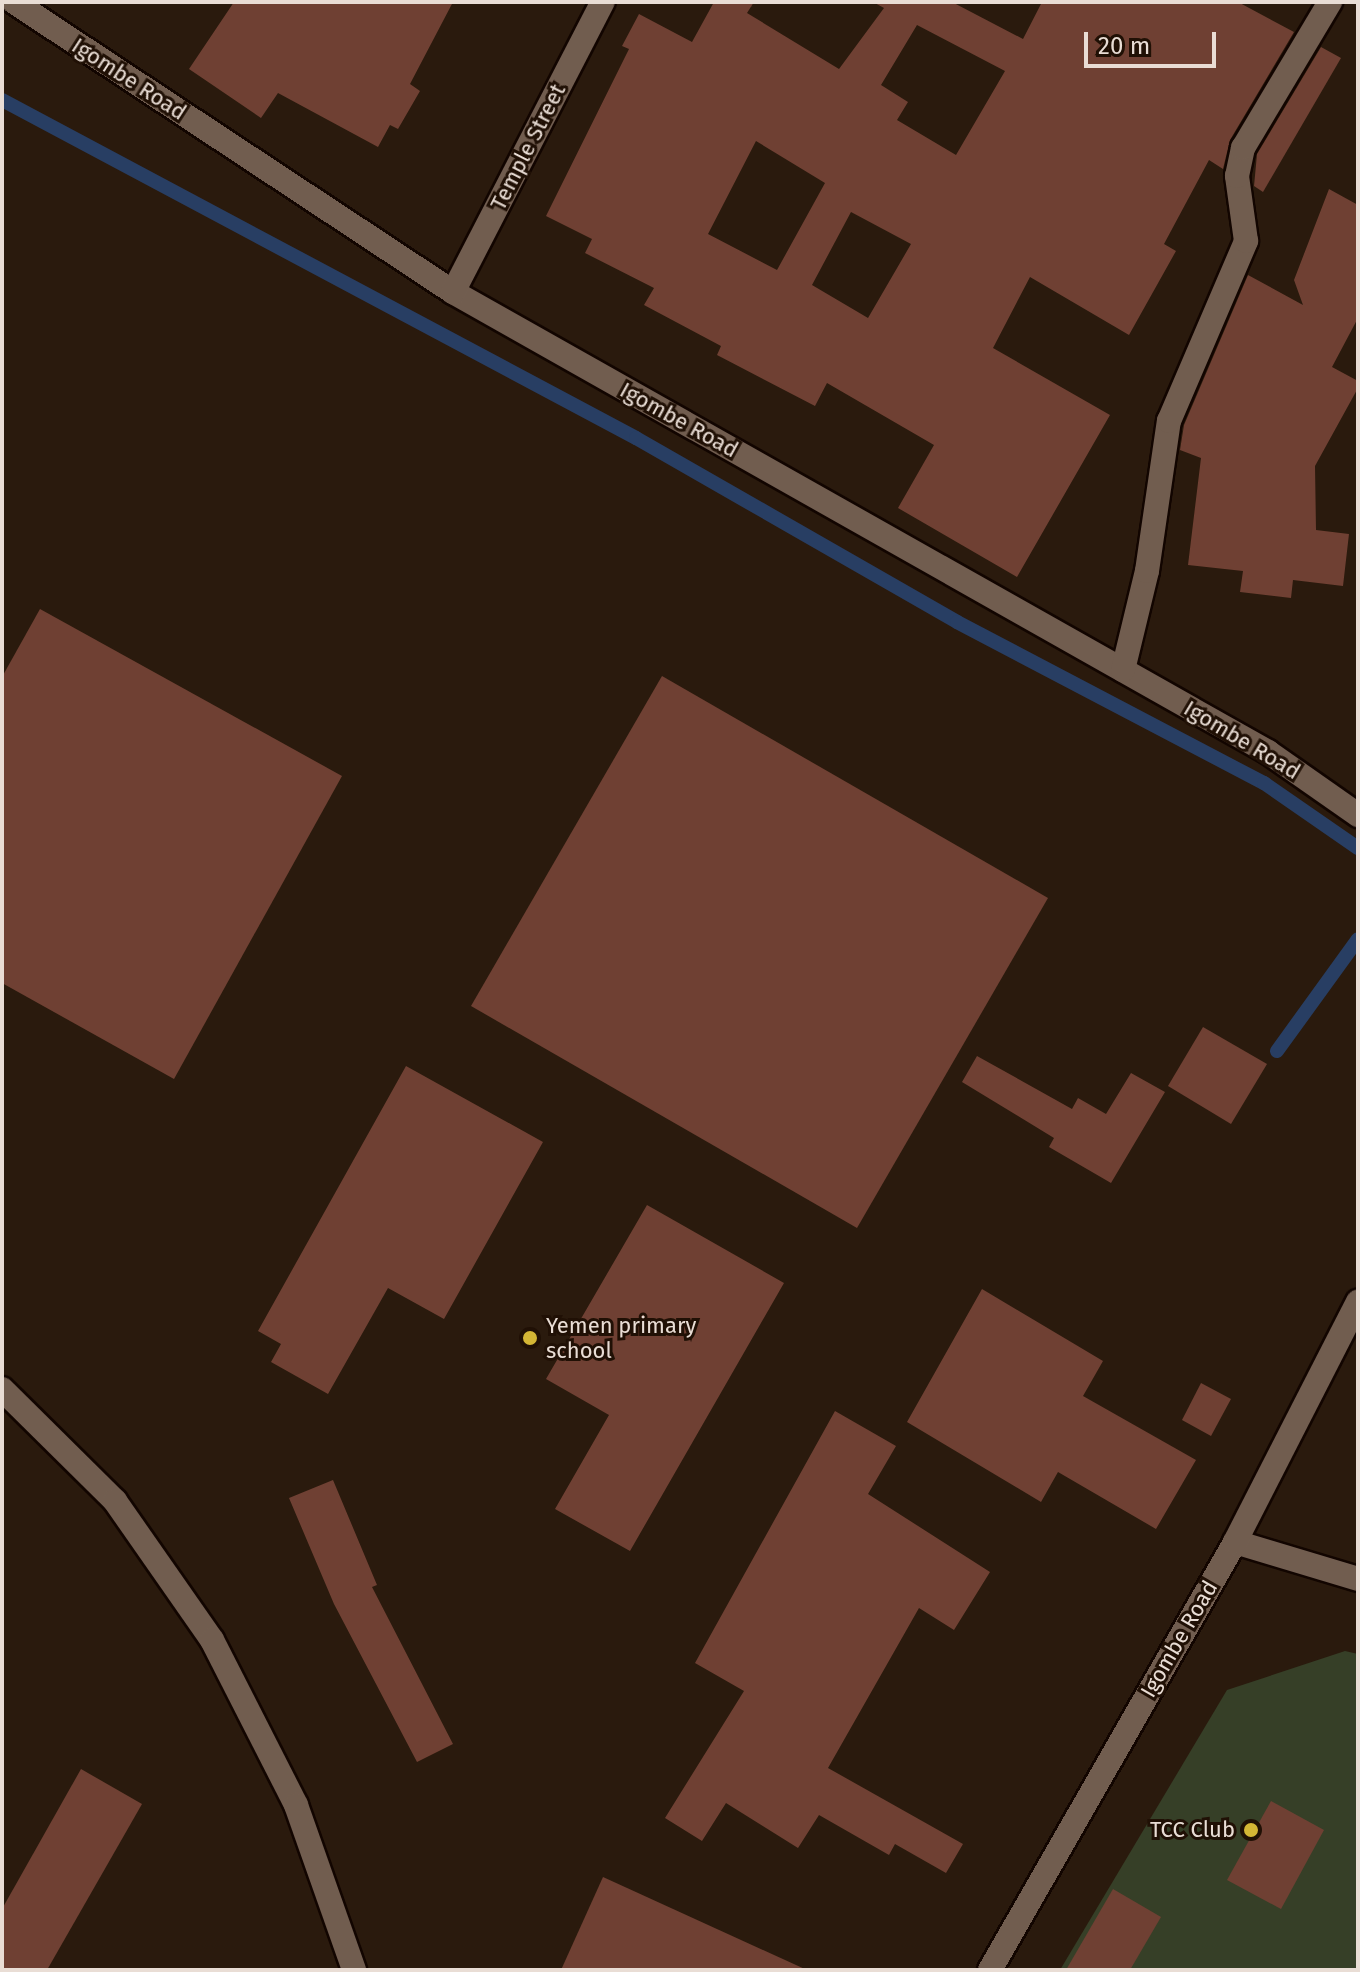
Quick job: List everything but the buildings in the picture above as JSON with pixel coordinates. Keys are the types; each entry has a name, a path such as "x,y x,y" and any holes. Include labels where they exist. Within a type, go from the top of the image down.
{"street":[{"name":"Igombe Road","path":"14,2 453,292 1268,752 1358,815"},
{"name":"Temple Street","path":"453,292 603,2"},
{"path":"1123,670 1147,571 1169,421 1246,241 1237,186 1243,148 1330,2"},
{"name":"Igombe Road","path":"990,1970 1235,1542 1358,1302"},
{"path":"2,1389 115,1501 212,1640 296,1805 354,1970"},
{"path":"1235,1542 1358,1579"}],"green space":[{"name":"TCC Club","path":"1345,1651 1358,1654 1358,1970 1060,1970 1227,1690"}],"waterway":[{"path":"2,100 636,438 957,622 1264,783 1358,848"},
{"path":"1277,1051 1358,939"}],"place":[{"name":"Yemen primary school","path":"530,1338"},
{"name":"TCC Club","path":"1251,1830"}]}
